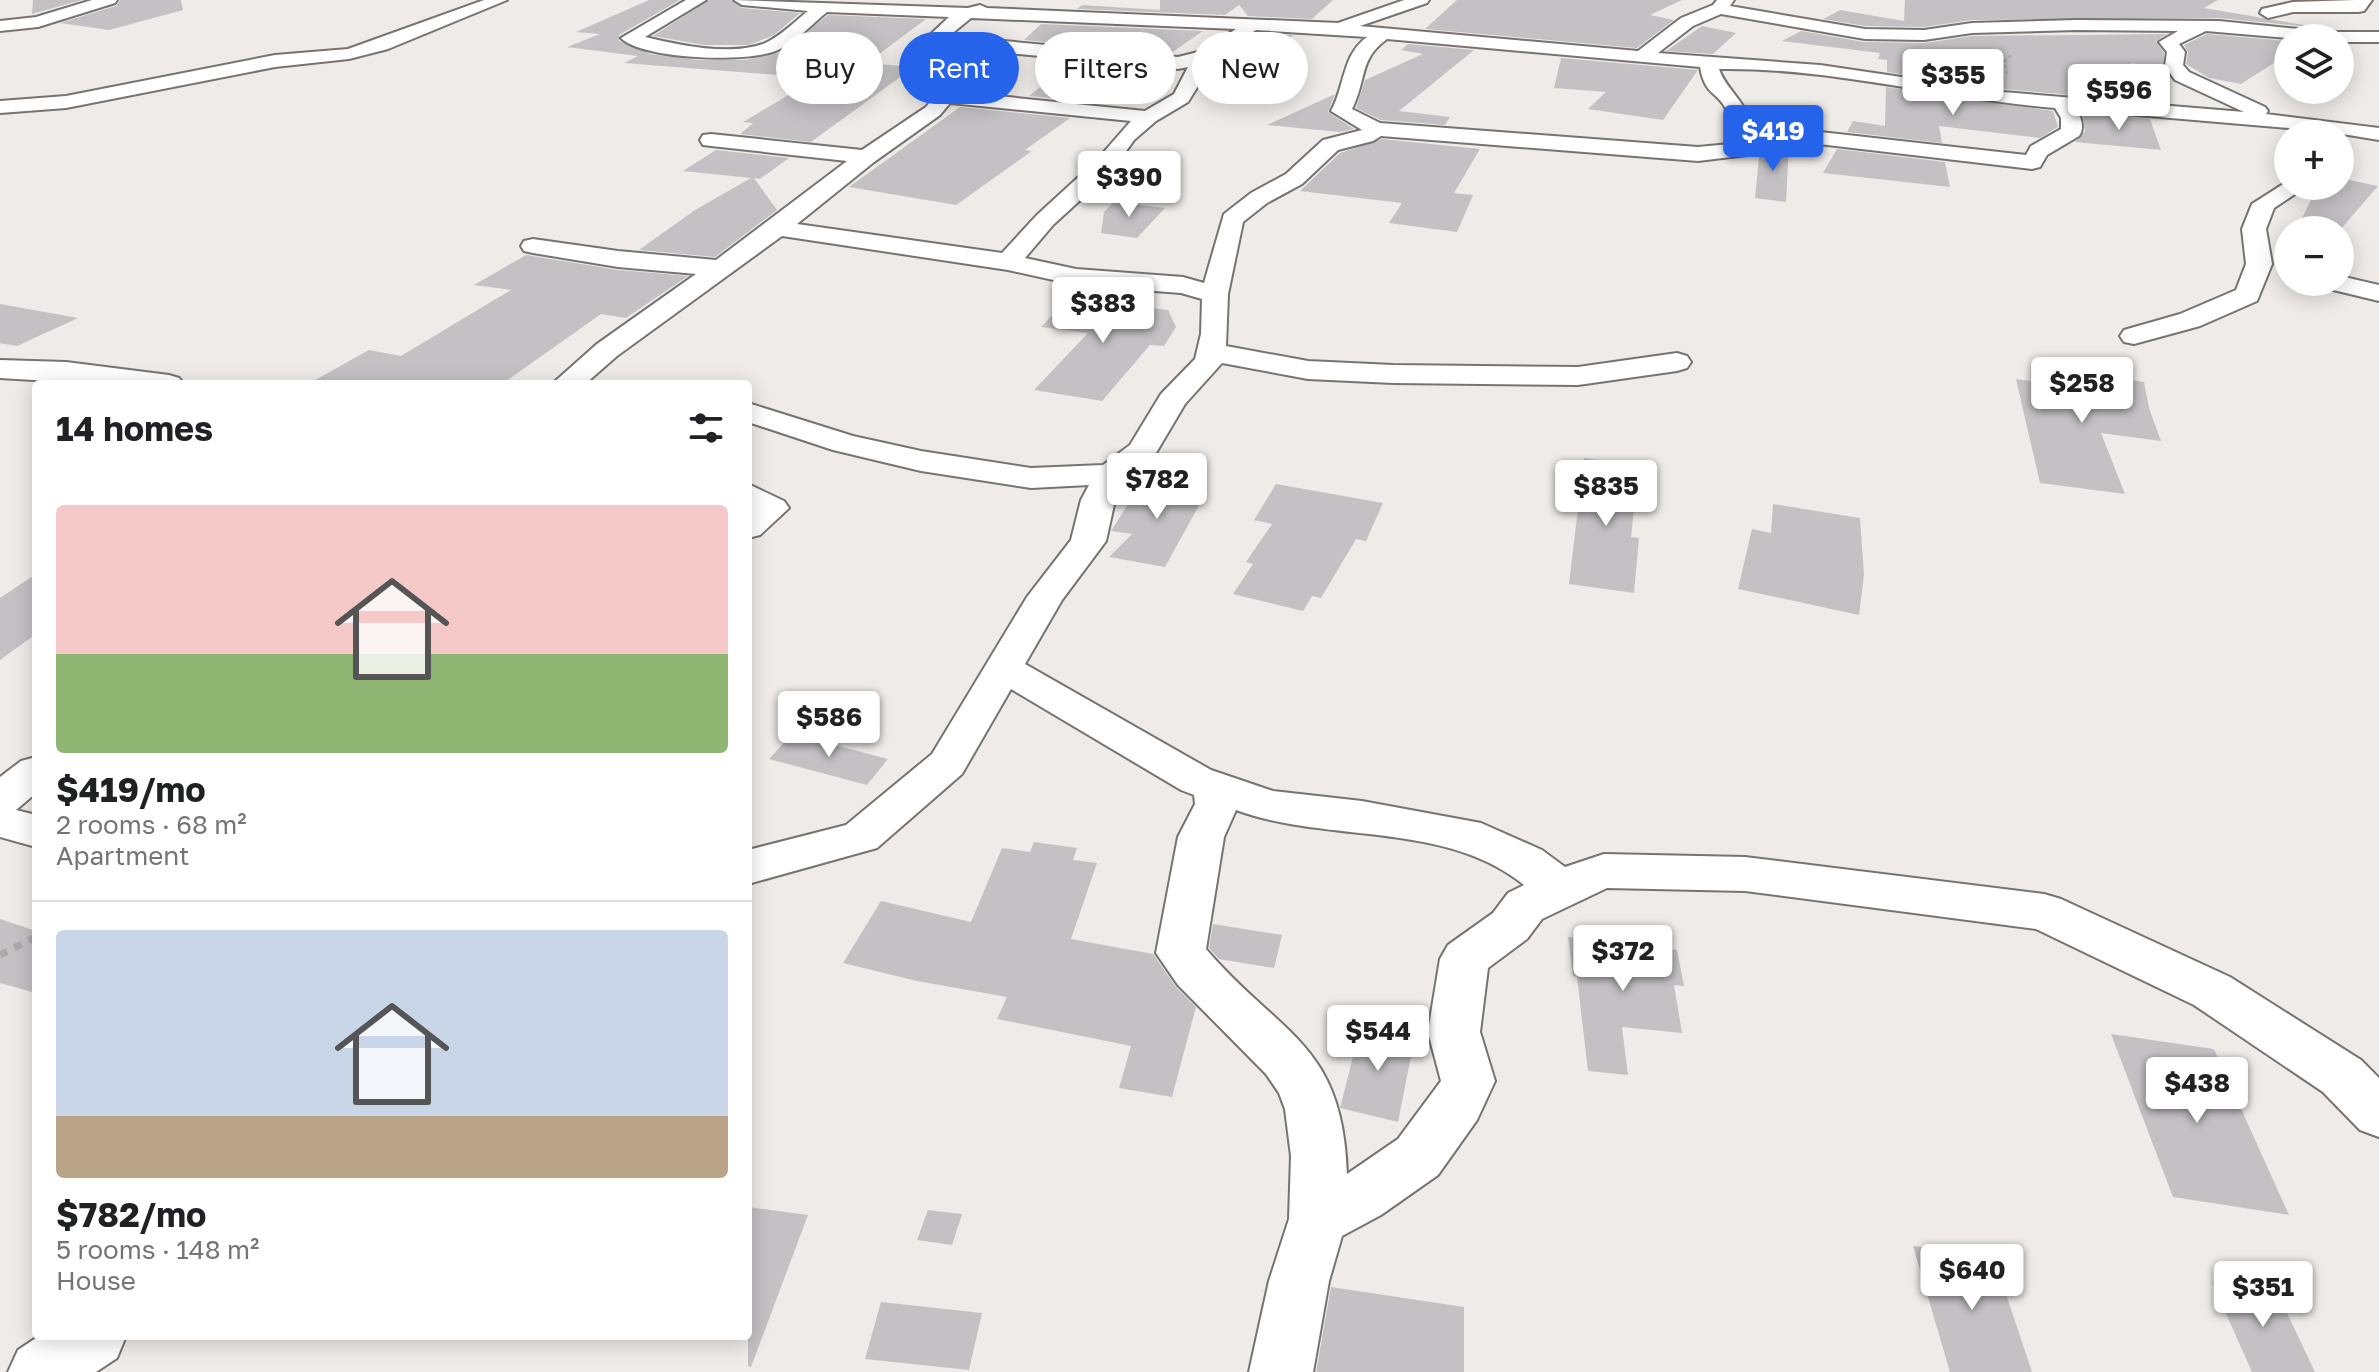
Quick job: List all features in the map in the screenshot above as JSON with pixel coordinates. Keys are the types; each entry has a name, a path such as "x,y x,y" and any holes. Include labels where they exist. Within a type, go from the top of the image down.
{"street":[{"path":"0,26 38,22 109,0"},
{"path":"0,107 66,102 275,61 349,54 499,0"},
{"path":"698,0 630,38 652,45 757,52 774,46 824,6"},
{"path":"742,0 1332,28 1381,35 1820,71 2003,98 2278,120"},
{"path":"942,32 969,11 997,8 1019,0"},
{"path":"1332,28 1421,0"},
{"path":"2278,120 2182,76 2174,66 2176,52 2168,42 2197,27 2292,5 2361,3 2379,9"},
{"path":"1644,55 1687,22 1723,4 1865,34 2219,26 2328,37 2379,37 2292,5"},
{"path":"845,7 868,25 879,28"},
{"path":"2057,9 2122,26"},
{"path":"1243,32 1252,25"},
{"path":"1820,71 1865,34"},
{"path":"1381,35 1365,45 1354,61 1351,96 1341,111 1376,129 1698,154 1756,148 1739,129 1737,111 1728,98 1716,89 1709,68 1717,61"},
{"path":"1019,50 1158,62 1192,62"},
{"path":"1008,262 1045,220 1104,166 1127,136 1149,117 1181,98 1192,81"},
{"path":"1739,129 2032,162 2039,151 2072,132 2071,118 2061,101"},
{"path":"583,380 719,268 777,228 938,104"},
{"path":"1017,104 1149,117"},
{"path":"2354,126 2370,111"},
{"path":"752,866 861,837 947,764 1045,597 1088,541 1098,500 1111,474 1142,451 1172,400 1209,361 1215,294 1232,219 1259,198 1294,179 1331,145 1366,137 1376,129"},
{"path":"2354,133 2379,134"},
{"path":"711,140 866,157"},
{"path":"2134,336 2190,320 2248,295 2259,264 2254,229 2264,204 2274,198"},
{"path":"777,228 1008,262 1076,277 1183,285 1215,294"},
{"path":"533,246 634,261 719,268"},
{"path":"2259,264 2274,268"},
{"path":"2354,287 2379,293"},
{"path":"1211,352 1308,370 1393,374 1578,376 1677,362"},
{"path":"0,369 66,371 137,380"},
{"path":"752,413 844,443 921,461 1031,478 1111,474"},
{"path":"752,496 772,508 752,525"},
{"path":"1004,668 1196,780 1269,806 1362,817 1481,839 1526,862 1559,888"},
{"path":"0,799 32,774"},
{"path":"1215,787 1217,804 1201,837 1181,953 1200,980 1280,1052 1308,1096 1320,1163 1318,1219 1299,1281 1281,1372"},
{"path":"0,821 32,830"},
{"path":"1318,1219 1361,1197 1418,1157 1458,1104 1468,1081 1454,1032 1465,959 1510,926 1525,906 1559,888 1604,871 1745,874 2044,912 2212,991 2342,1076 2379,1113"},
{"path":"40,1372 89,1340"}],"path":[{"path":"1966,30 1985,43 2014,54 2005,61 2007,75 2001,89 2003,98"},
{"path":"0,955 32,939"}],"building":[{"path":"33,0 82,0 32,14"},
{"path":"120,0 181,0 183,10 109,30 60,23 116,6"},
{"path":"649,0 680,0 619,35 619,41 650,54 697,60 745,60 776,54 776,75 624,63 638,56 567,47 600,34 576,32"},
{"path":"709,0 731,0 742,8 800,13 774,35 749,45 704,45 653,36"},
{"path":"1160,0 1333,0 1312,19 1248,16 1239,5 1225,15 1077,9 1082,5 1160,10"},
{"path":"1457,0 1682,0 1650,15 1674,20 1637,48 1425,29"},
{"path":"1905,0 2218,0 2204,8 2298,24 2219,18 1972,20 1924,27 1865,26 1823,19 1840,10 1904,21"},
{"path":"828,15 926,19 909,32 899,32 899,39 883,51 883,32 806,32"},
{"path":"1041,24 1203,31 1192,32 1192,39 1176,50 1176,32 1035,32 1035,41 1024,40"},
{"path":"1702,26 1736,33 1713,54 1666,51"},
{"path":"1801,31 1864,42 1924,43 1972,36 2167,34 2156,41 2164,53 2164,70 2131,63 2144,101 2003,89 1887,72 1887,60 1878,59 1880,53 1782,41"},
{"path":"2207,34 2274,40 2274,63 2241,84 2209,78 2186,64 2188,52 2184,45"},
{"path":"1408,44 1474,50 1399,111 1450,117 1445,125 1381,120 1356,108 1365,80 1423,54 1401,50"},
{"path":"1561,58 1698,70 1663,120 1588,109 1606,92 1554,88"},
{"path":"883,64 899,66 899,78 883,90"},
{"path":"1886,87 2053,111 2058,127 2040,138 1939,126 1942,143 1847,132 1853,121 1885,126"},
{"path":"1335,94 1328,112 1354,129 1340,132 1267,125"},
{"path":"776,102 863,104 811,142 740,134 753,123 743,122"},
{"path":"960,107 1070,118 1025,150 1032,151 956,205 849,187"},
{"path":"1763,109 1791,111 1790,126 1762,122"},
{"path":"2082,113 2150,119 2161,150 2075,142 2085,131"},
{"path":"1382,139 1480,149 1454,193 1473,195 1457,232 1389,223 1402,203 1300,191 1340,153"},
{"path":"1765,141 1789,144 1786,202 1755,198 1759,157 1767,155 1770,148"},
{"path":"1837,149 1945,162 1950,187 1823,173"},
{"path":"716,150 789,158 760,179 754,178 777,210 715,257 639,250 695,210 751,178 683,171"},
{"path":"2354,181 2378,186 2352,216 2303,216 2311,200 2354,200"},
{"path":"1114,202 1165,208 1137,238 1101,233 1104,212"},
{"path":"526,255 618,270 688,276 626,318 601,314 508,380 315,380 369,350 401,356 511,290 474,285"},
{"path":"1068,299 1168,310 1176,327 1164,346 1150,345 1102,401 1034,390 1088,333 1041,327"},
{"path":"0,304 78,318 17,346 0,343"},
{"path":"2037,365 2144,382 2161,441 2101,433 2125,494 2040,483 2016,379 2038,382"},
{"path":"1584,458 1639,466 1631,537 1639,538 1634,593 1569,584"},
{"path":"1145,477 1208,489 1165,567 1109,557 1132,534 1111,531"},
{"path":"1276,484 1383,503 1366,541 1356,539 1321,598 1312,596 1303,611 1233,594 1253,564 1246,562 1272,524 1254,520"},
{"path":"1773,504 1860,518 1864,575 1859,615 1738,589 1752,529 1771,533"},
{"path":"32,577 32,637 0,660 0,598"},
{"path":"792,734 888,759 867,785 769,759"},
{"path":"1034,842 1077,848 1073,860 1097,863 1071,939 1153,954 1176,987 1196,1007 1172,1097 1119,1088 1131,1046 997,1019 1007,997 917,981 843,963 881,901 971,922 1002,848 1030,852"},
{"path":"0,919 32,930 32,992 0,983"},
{"path":"1213,924 1282,935 1274,968 1219,959 1209,948"},
{"path":"1605,926 1643,930 1646,947 1677,950 1684,986 1674,985 1682,1033 1622,1027 1628,1075 1588,1071 1577,977 1573,976 1568,937 1607,940"},
{"path":"1361,1025 1415,1036 1398,1122 1340,1108"},
{"path":"2111,1034 2214,1049 2289,1215 2173,1197"},
{"path":"752,1208 808,1215 751,1367 748,1366 748,1340 752,1340"},
{"path":"928,1210 962,1214 952,1245 917,1240"},
{"path":"1913,1246 1993,1255 2032,1372 1950,1372"},
{"path":"2212,1282 2276,1290 2315,1372 2252,1372"},
{"path":"1331,1287 1464,1307 1464,1372 1316,1372"},
{"path":"881,1302 982,1313 969,1370 865,1359"}]}
